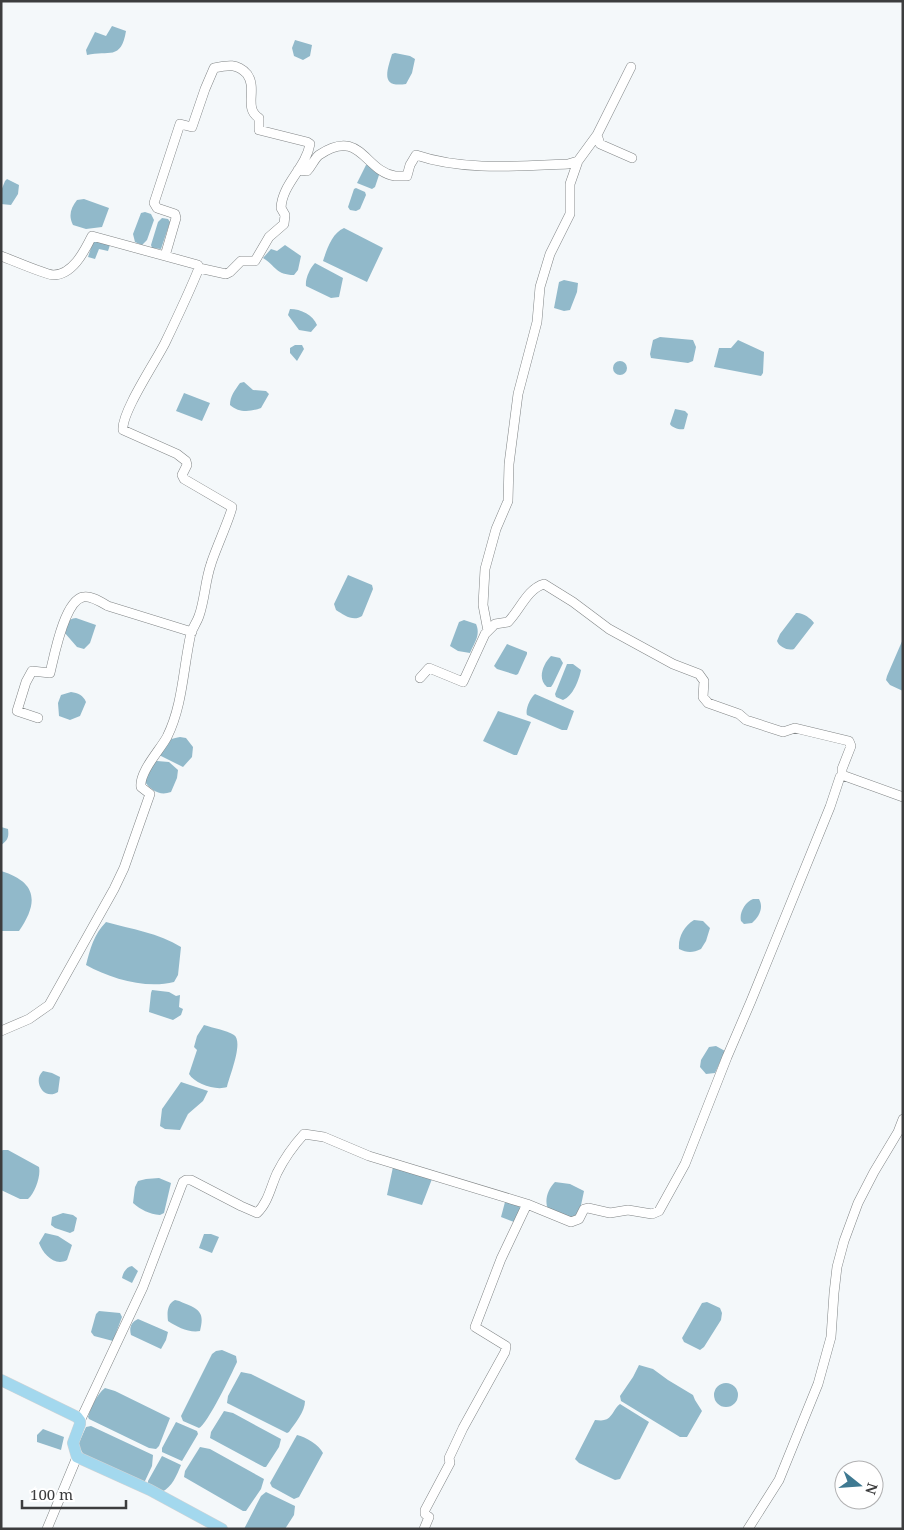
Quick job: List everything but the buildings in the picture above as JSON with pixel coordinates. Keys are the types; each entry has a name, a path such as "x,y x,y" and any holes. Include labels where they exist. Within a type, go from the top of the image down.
{"main road":[{"path":"1,1380 73,1414 80,1421 73,1443 77,1457 150,1490 222,1529"}],"street":[{"path":"1,256 53,275 66,271 84,254 92,236 165,256 198,265 199,268 226,274 241,261 255,261 269,237 284,224 285,218 280,208 281,200 305,159 310,144 296,138 259,130 258,118 250,106 252,86 250,78 235,65 214,68 192,127 180,124 154,203 157,208 175,214 176,218 165,256"},
{"path":"488,631 483,605 485,569 496,529 508,500 509,464 518,394 537,322 540,287 550,254 570,214 570,184 578,161 597,136 631,67"},
{"path":"597,136 600,144 632,158"},
{"path":"298,170 307,171 317,156 342,145 358,149 380,169 394,176 407,176 410,164 416,155 430,160 476,165 568,164 578,161"},
{"path":"1,1031 29,1019 49,1005 114,890 124,868 150,794 141,787 140,782 150,762 167,737 179,702 192,632 200,616 210,565 221,533 232,511 232,507 184,479 182,475 187,465 186,460 123,430 123,424 131,403 148,375 175,322 199,268"},
{"path":"80,1421 143,1287 183,1182 186,1180 191,1180 241,1206 257,1212 263,1205 277,1173 293,1148 304,1134 310,1133 369,1156 527,1204 571,1222 579,1219 584,1209 588,1208 610,1213 628,1210 652,1214 659,1211 686,1164 727,1057 842,775 852,746 851,742 795,728 783,732 746,720 739,714 708,702 703,697 704,681 699,674 673,664 609,629 573,602 544,584 532,590 508,622 495,624 488,631 475,652 462,682 429,668 420,678"},
{"path":"38,718 17,711 26,682 32,671 50,673 66,616 75,600 84,596 100,601 108,606 192,632"},
{"path":"842,775 903,797"},
{"path":"748,1529 779,1480 818,1384 831,1337 837,1267 844,1241 862,1195 898,1132 903,1119"},
{"path":"424,1529 429,1517 425,1514 425,1510 450,1464 449,1458 463,1428 505,1352 506,1346 476,1327 501,1259 527,1204"},
{"path":"47,1529 77,1457"}],"water":[{"path":"112,26 126,31 121,47 113,52 87,55 86,50 95,32 106,36"},
{"path":"295,40 312,45 310,56 303,60 294,56 292,48"},
{"path":"395,53 415,59 412,73 406,84 398,85 392,83 387,77 392,54"},
{"path":"366,165 380,172 375,187 372,189 357,183"},
{"path":"7,179 19,185 18,194 11,205 1,204 1,191"},
{"path":"356,188 365,192 366,195 360,209 356,211 350,210 348,207"},
{"path":"84,199 109,208 102,227 86,229 73,225 70,215 72,209 77,200"},
{"path":"141,213 151,214 154,220 147,240 142,245 135,242 133,234"},
{"path":"162,218 168,219 170,222 161,249 152,248 151,245 158,222"},
{"path":"344,228 383,248 367,282 323,261 333,237"},
{"path":"97,241 110,245 108,251 99,249 95,259 88,257 93,242"},
{"path":"285,245 301,256 298,270 294,275 280,272 263,258 271,249 277,251"},
{"path":"315,263 343,278 339,297 331,298 306,286 308,274"},
{"path":"564,280 578,283 577,292 570,310 564,311 554,308 559,282"},
{"path":"290,309 306,313 313,318 317,325 311,332 299,330 288,315"},
{"path":"660,337 693,340 696,347 693,361 688,363 651,358 653,340"},
{"path":"738,340 764,352 763,373 761,376 714,367 719,348 731,348"},
{"path":"295,345 302,345 304,349 297,361 290,353 290,348"},
{"path":"617,361 623,361 627,368 623,375 617,375 613,371 613,365"},
{"path":"244,382 253,390 266,391 269,394 261,408 245,411 230,405 235,391 240,383"},
{"path":"184,393 210,403 202,421 176,411"},
{"path":"675,409 685,411 688,414 684,429 672,427 670,424"},
{"path":"348,575 372,585 373,589 362,616 359,618 345,616 336,610 334,604"},
{"path":"796,613 801,613 814,623 794,649 787,649 782,647 777,641"},
{"path":"76,618 96,625 90,643 84,649 77,647 64,632 67,622"},
{"path":"464,620 476,624 478,632 470,653 458,651 450,646 459,622"},
{"path":"903,639 903,691 890,685 886,680"},
{"path":"507,644 527,652 516,675 497,669 494,666"},
{"path":"551,656 560,658 563,663 551,687 547,687 542,680 542,672"},
{"path":"567,664 573,664 581,670 573,691 563,700 556,697 555,694"},
{"path":"71,692 80,695 86,702 80,716 70,720 59,716 58,703 61,695"},
{"path":"535,694 574,711 567,730 562,730 527,715 528,704"},
{"path":"498,711 531,722 517,755 483,741"},
{"path":"186,738 193,747 192,757 183,767 159,755 167,743 172,739"},
{"path":"154,762 169,762 178,770 171,792 156,792 145,782"},
{"path":"1,827 8,829 8,838 1,845"},
{"path":"1,871 22,881 28,887 31,894 30,911 19,931 1,931"},
{"path":"753,899 759,899 760,912 752,923 744,924 741,921 742,911 745,905"},
{"path":"694,920 703,921 710,928 701,949 687,952 679,949 680,940 682,932"},
{"path":"106,922 154,935 181,947 178,975 174,982 152,984 129,981 106,975 86,965 95,937"},
{"path":"152,990 169,992 176,996 180,995 179,1007 183,1009 181,1015 173,1020 149,1012"},
{"path":"204,1025 231,1033 237,1039 237,1052 227,1087 206,1086 196,1081 189,1074 197,1050 194,1047 197,1036"},
{"path":"716,1046 725,1051 715,1073 706,1074 700,1067 701,1060 709,1047"},
{"path":"43,1071 60,1077 58,1092 48,1094 41,1089 39,1080"},
{"path":"181,1082 208,1091 203,1101 188,1114 180,1130 165,1129 160,1126 162,1109"},
{"path":"8,1150 39,1167 37,1184 28,1199 20,1199 1,1190 1,1151"},
{"path":"393,1167 432,1179 422,1205 387,1195"},
{"path":"159,1178 171,1183 164,1213 160,1215 145,1211 133,1203 135,1187 138,1181"},
{"path":"555,1182 570,1184 584,1191 579,1215 574,1220 548,1209 547,1195"},
{"path":"505,1202 523,1205 514,1222 501,1217"},
{"path":"63,1213 77,1218 74,1231 70,1233 51,1225 52,1217"},
{"path":"45,1233 58,1236 72,1245 67,1260 63,1262 54,1261 43,1251 39,1243"},
{"path":"204,1234 219,1237 212,1253 199,1248"},
{"path":"132,1266 138,1271 132,1283 122,1278 125,1270"},
{"path":"175,1300 191,1306 200,1313 202,1322 200,1331 183,1329 168,1321 169,1306"},
{"path":"707,1302 720,1308 722,1313 721,1320 704,1347 700,1350 684,1342 682,1338 702,1303"},
{"path":"99,1311 120,1313 122,1317 113,1341 94,1336 91,1332 96,1314"},
{"path":"138,1319 168,1332 161,1349 131,1335 131,1326"},
{"path":"222,1350 236,1356 237,1362 208,1418 199,1428 183,1421 181,1416 212,1354"},
{"path":"639,1365 653,1369 693,1395 702,1411 687,1437 680,1437 621,1401 620,1396"},
{"path":"241,1372 251,1374 305,1401 302,1413 289,1432 287,1433 227,1403 228,1396"},
{"path":"726,1383 735,1386 738,1395 735,1404 726,1407 717,1404 714,1395 717,1386"},
{"path":"105,1388 170,1418 156,1449 149,1448 89,1419 88,1417 95,1401"},
{"path":"620,1404 649,1422 620,1479 615,1480 579,1463 575,1459 595,1420 607,1419"},
{"path":"224,1411 233,1413 281,1439 279,1447 266,1467 210,1438 211,1432"},
{"path":"176,1422 197,1431 198,1434 182,1461 162,1452 162,1448"},
{"path":"91,1426 153,1455 152,1466 145,1481 140,1482 85,1457 78,1445 86,1427"},
{"path":"43,1429 64,1437 61,1450 37,1442 37,1435"},
{"path":"297,1435 312,1442 323,1453 299,1497 294,1499 272,1487 270,1483"},
{"path":"200,1447 210,1449 264,1479 261,1489 246,1511 184,1477 185,1471"},
{"path":"162,1456 181,1465 176,1477 166,1490 162,1492 148,1484 148,1481"},
{"path":"266,1492 295,1506 294,1515 285,1529 244,1529 261,1496"}]}
